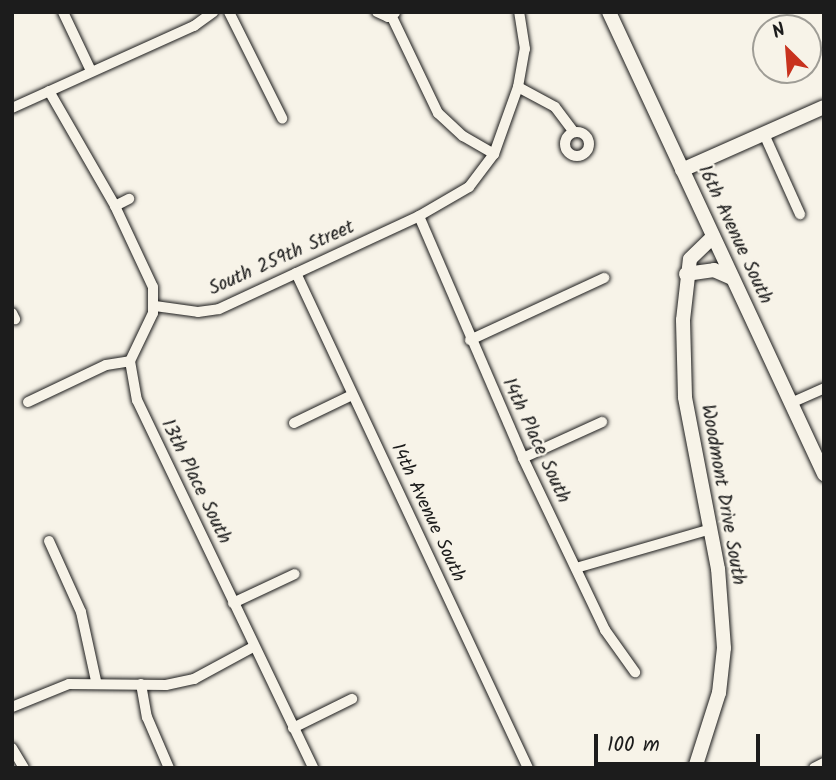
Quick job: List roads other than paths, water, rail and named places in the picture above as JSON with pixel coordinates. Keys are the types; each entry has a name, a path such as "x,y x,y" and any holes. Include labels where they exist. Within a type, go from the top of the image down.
{"main road":[{"name":"16th Avenue South","path":"609,12 824,474"},
{"path":"682,170 824,107"},
{"name":"Woodmont Drive South","path":"695,768 719,693 724,648 718,569 708,530 685,397 686,274 692,253 713,237"},
{"path":"686,274 714,270 732,278"}],"street":[{"path":"63,12 91,71"},
{"path":"12,108 194,26 213,12"},
{"path":"229,12 282,118"},
{"path":"377,12 393,14 438,113 463,136 494,154"},
{"name":"South 259th Street","path":"155,306 187,311 219,309 419,216 470,187 494,154 518,87 525,49 519,12"},
{"path":"518,87 555,107 574,132"},
{"path":"28,402 106,365 130,361 155,306 151,280 116,206 49,91"},
{"path":"764,134 800,214"},
{"path":"116,206 129,199"},
{"name":"14th Place South","path":"419,216 452,282 470,340 523,458 614,645 635,672"},
{"name":"14th Avenue South","path":"296,273 528,768"},
{"path":"470,340 604,278"},
{"name":"13th Place South","path":"130,361 131,383 142,413 313,768"},
{"path":"791,403 824,388"},
{"path":"294,423 352,395"},
{"path":"523,458 602,422"},
{"path":"576,568 708,530"},
{"path":"49,541 81,612 96,681"},
{"path":"233,603 295,574"},
{"path":"12,706 39,692 96,681 141,684 194,679 253,647"},
{"path":"141,684 147,717 169,768"},
{"path":"293,728 352,699"},
{"path":"12,748 24,768"},
{"path":"814,768 824,763"}]}
